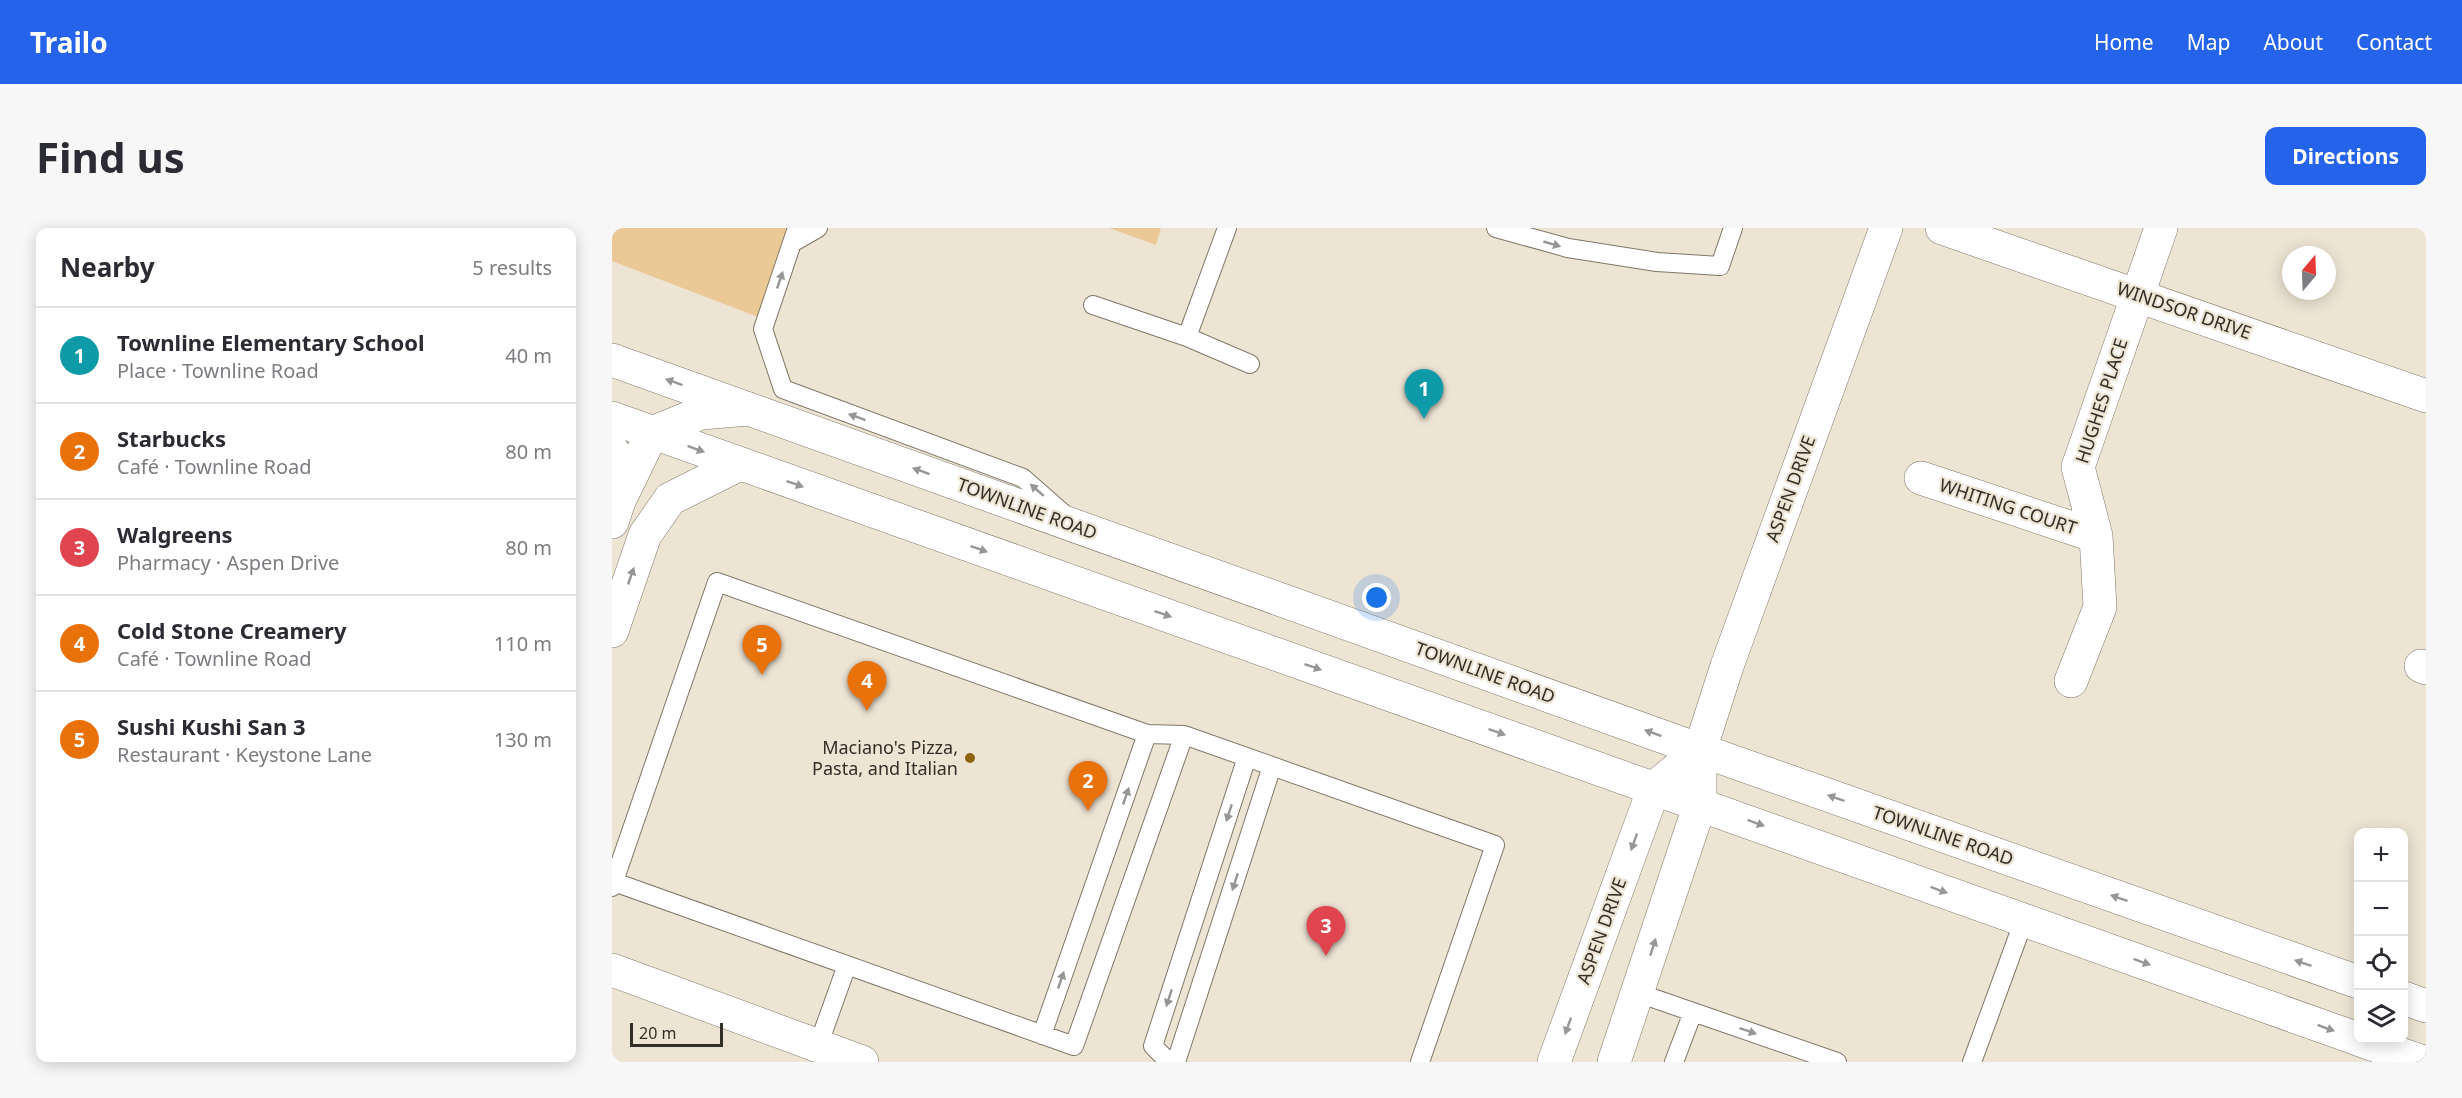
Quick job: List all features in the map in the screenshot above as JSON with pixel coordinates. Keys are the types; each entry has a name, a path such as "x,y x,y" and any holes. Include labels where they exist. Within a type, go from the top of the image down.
{"main road":[{"name":"ASPEN DRIVE","path":"1614,1062 1700,804 1700,750 1727,666 1886,228"},
{"name":"WINDSOR DRIVE","path":"1942,228 2426,396"},
{"name":"HUGHES PLACE","path":"2071,681 2100,607 2096,536 2078,467 2161,228"},
{"name":"TOWNLINE ROAD","path":"612,360 1700,750 2354,981"},
{"path":"616,512 652,433 700,413 748,409"},
{"path":"612,418 2354,1037"},
{"path":"612,450 617,457 616,512"},
{"path":"612,631 645,535 670,499 740,464"},
{"name":"WHITING COURT","path":"1921,478 2096,536"},
{"path":"1654,788 1700,750"},
{"name":"ASPEN DRIVE","path":"1554,1062 1654,788"},
{"path":"612,970 862,1062"},
{"path":"2408,1000 2426,1006"},
{"path":"2373,1044 2423,1062"}],"lane":[{"path":"818,228 795,235 763,329 783,389 1023,478 1081,528"},
{"path":"1187,337 1227,228"},
{"path":"1496,228 1569,248 1657,262 1720,266 1734,228"},
{"path":"1093,305 1187,337 1250,364"},
{"path":"1184,735 1074,1046 613,884 717,582 1147,734 1184,735 1495,845 1420,1062"},
{"path":"1042,1035 1147,734"},
{"path":"1247,757 1153,1046 1171,1062 1272,766"},
{"path":"1972,1062 2024,920"},
{"path":"819,1046 847,965"},
{"path":"1638,993 1837,1062"},
{"path":"1674,1062 1693,1012"}],"shaded area":[{"path":"612,228 788,228 758,317 612,261"},
{"path":"1109,228 1161,228 1156,245"}],"place":[{"name":"Townline Elementary School","path":"1424,419"},
{"name":"Sushi Kushi San 3","path":"762,675"},
{"name":"Cold Stone Creamery","path":"867,711"},
{"name":"Maciano's Pizza, Pasta, and Italian","path":"970,758"},
{"name":"Starbucks","path":"1088,811"},
{"name":"Walgreens","path":"1326,956"}]}
